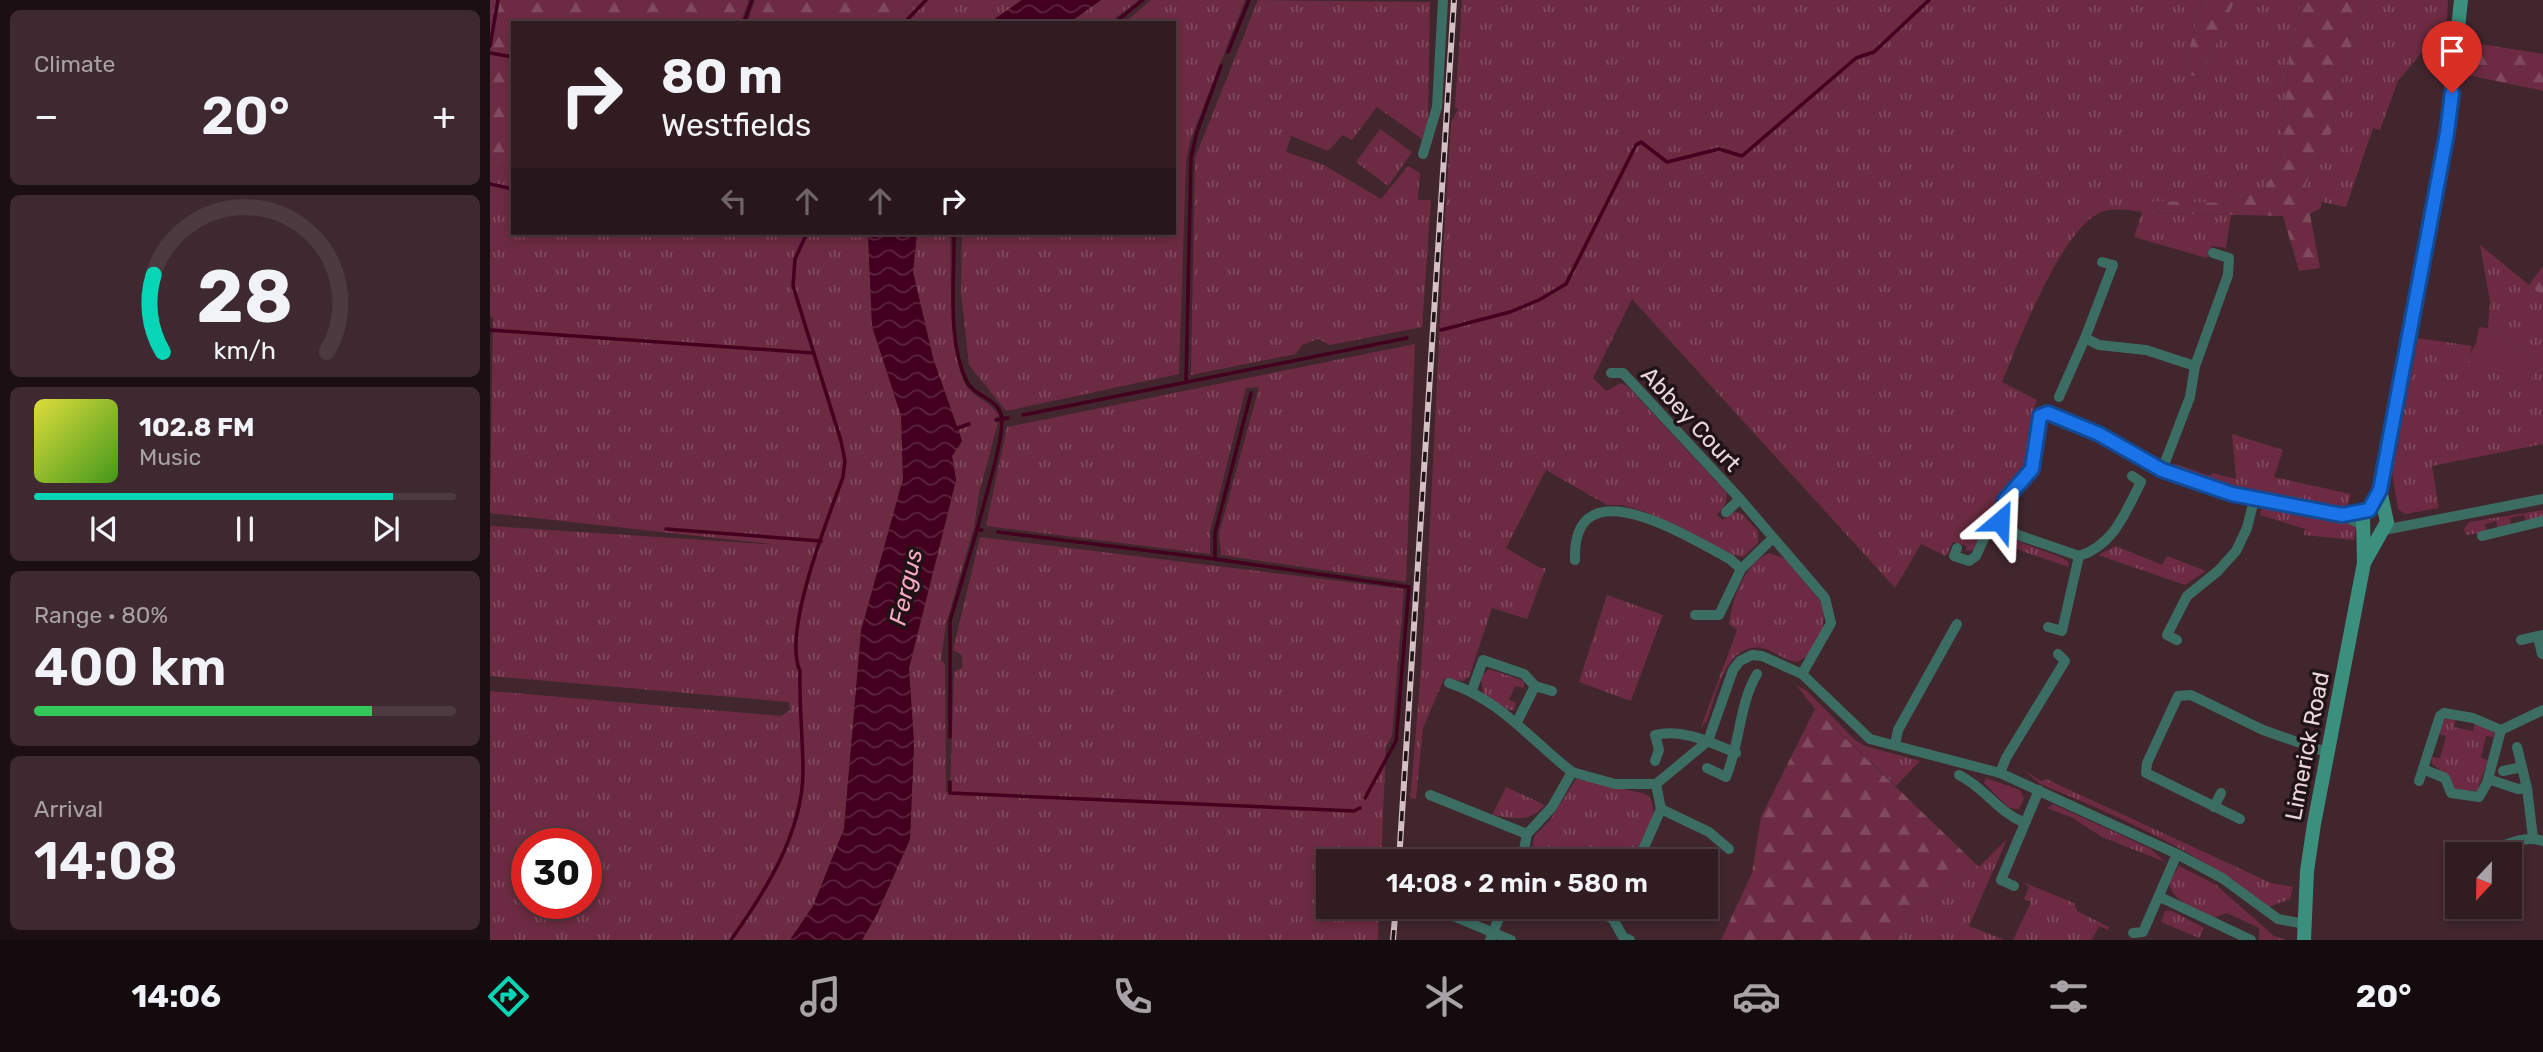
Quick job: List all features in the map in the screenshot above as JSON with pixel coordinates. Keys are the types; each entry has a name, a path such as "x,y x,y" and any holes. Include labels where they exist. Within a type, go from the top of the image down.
{"main road":[{"name":"Limerick Road","path":"2304,940 2312,836 2364,562 2365,520 2380,490 2447,133 2462,0"},
{"name":"Limerick Road","path":"2364,562 2384,524 2380,490"},
{"path":"2377,509 2384,524 2372,534 2365,520 2377,509"}],"street":[{"path":"1423,154 1437,107 1443,0"},
{"path":"2162,470 2190,397 2195,366 2228,275 2229,258 2213,253"},
{"path":"2059,397 2113,265 2102,262"},
{"path":"2085,338 2099,345 2146,350 2195,366"},
{"name":"Abbey Court","path":"1611,373 1623,373 1740,499 1825,598 1830,623 1802,674"},
{"path":"1957,548 1954,556 1969,561 1976,556 1987,532 2000,521 2005,500 2032,469 2040,416 2048,413 2099,434 2162,470 2254,500 2365,520"},
{"path":"2000,521 2018,535 2079,556 2097,551 2116,530 2141,482 2132,475"},
{"name":"Abbey Court","path":"1726,512 1740,499"},
{"path":"2384,524 2409,523 2543,499"},
{"path":"2177,640 2167,635 2187,596 2218,571 2236,551 2247,528 2254,500"},
{"path":"1575,560 1574,544 1579,528 1589,515 1607,510 1648,519 1730,559 1741,569"},
{"path":"2482,536 2543,521"},
{"path":"1695,615 1719,615 1741,569 1773,538"},
{"path":"2048,627 2062,631 2079,556"},
{"path":"1895,745 1898,730 1957,624"},
{"path":"2521,640 2540,636 2542,654"},
{"path":"2000,773 2006,758 2065,661 2058,654"},
{"path":"1449,683 1472,690 1517,722 1539,747 1572,772 1615,785 1656,784 1708,741 1733,670 1740,661 1752,655 1762,656 1802,674 1859,732 1870,739 2000,773 2177,854 2222,878 2278,919 2305,923"},
{"path":"1472,690 1483,660 1524,674 1535,687 1552,691"},
{"path":"1707,768 1726,777 1736,753 1750,686 1757,674"},
{"path":"1517,722 1535,687"},
{"path":"2240,819 2146,773 2147,763 2178,696 2190,695 2263,730 2329,753"},
{"path":"2419,781 2440,716 2444,713 2473,718 2501,730 2543,710"},
{"path":"2423,769 2445,778 2451,793 2479,797 2488,779 2501,730"},
{"path":"1655,761 1659,750 1655,736 1668,732 1708,741 1736,753"},
{"path":"2517,747 2538,839"},
{"path":"2503,771 2522,767"},
{"path":"1525,849 1528,834 1552,807 1572,772"},
{"path":"1959,775 1978,784 2010,817 2023,822"},
{"path":"2488,779 2518,789 2526,788"},
{"path":"1644,849 1661,809 1656,784"},
{"path":"2014,886 2001,880 2023,822 2039,790"},
{"path":"2214,807 2221,793"},
{"path":"1430,794 1528,834"},
{"path":"1661,809 1709,832 1730,849"},
{"path":"2133,933 2143,932 2177,854"},
{"path":"2160,897 2251,940"},
{"path":"1456,919 1491,936 1511,940"},
{"path":"1491,936 1498,919"},
{"path":"1614,919 1623,937 1630,940"}],"green space":[{"path":"490,0 749,0 741,21 511,21 511,169 490,166"},
{"path":"755,0 918,0 892,21 748,21"},
{"path":"918,0 1022,0 992,21 892,21"},
{"path":"1101,0 1139,0 1112,21 1072,21"},
{"path":"1151,0 1245,0 1190,141 1186,161 1179,374 1006,411 969,365 961,293 962,235 1176,235 1176,21 1126,21"},
{"path":"1258,0 1430,2 1428,122 1422,139 1377,107 1352,140 1343,135 1328,151 1291,136 1286,152 1324,165 1381,199 1408,166 1420,173 1418,200 1431,200 1422,327 1330,345 1318,339 1302,345 1296,354 1191,375 1195,158"},
{"path":"1462,0 2202,0 2183,74 2201,77 2235,0 2302,0 2290,45 2280,161 2264,190 2227,203 2153,202 2151,213 2231,215 2226,248 2212,246 2207,258 2134,237 2142,212 2109,210 2099,213 2085,224 2070,242 2042,290 2002,382 2037,400 2032,413 2034,424 2027,471 2002,497 1993,521 1983,529 1973,550 1966,551 1966,546 1953,542 1946,556 1921,544 1895,588 1632,299 1593,378 1606,391 1621,383 1628,387 1727,493 1726,503 1717,515 1723,520 1732,512 1741,513 1758,531 1758,543 1743,557 1730,554 1648,513 1622,505 1607,505 1546,470 1506,548 1540,568 1546,568 1527,619 1492,608 1469,677 1463,681 1444,679 1423,728 1416,799 1410,798 1424,630 1451,123 1458,109 1455,107"},
{"path":"2202,0 2235,0 2201,77 2183,74"},
{"path":"2302,0 2365,0 2336,98 2333,129 2303,190 2322,197 2321,208 2310,214 2320,268 2299,271 2283,216 2150,213 2153,201 2227,203 2264,190 2280,161 2290,45"},
{"path":"2365,0 2448,0 2445,52 2437,55 2421,53 2398,81 2380,130 2373,128 2346,207 2322,202 2322,197 2303,190 2333,129 2336,98"},
{"path":"2473,43 2543,54 2543,91 2468,75"},
{"path":"1380,129 1412,152 1388,186 1356,162"},
{"path":"490,166 511,169 511,235 868,235 872,326 902,416 903,479 861,631 844,829 813,906 790,940 490,940 490,691 781,716 790,710 789,702 490,676 490,526 781,545 490,513 493,318 490,316"},
{"path":"917,235 950,235 952,313 961,375 967,387 999,416 994,418 998,423 979,493 974,527 946,624 941,660 945,664 946,792 950,792 954,672 962,668 962,655 953,650 980,537 1404,589 1392,736 1386,746 1382,849 1316,849 1316,919 1379,919 1378,940 862,940 877,914 910,839 914,743 909,668 956,480 952,456 962,441 933,358 913,271"},
{"path":"2480,245 2543,296 2543,444 2432,466 2439,508 2405,514 2398,509 2392,473 2418,338 2472,346 2467,361 2537,357 2488,328 2490,301"},
{"path":"2543,266 2543,296 2529,285"},
{"path":"2479,327 2488,328 2537,357 2529,389 2466,360 2476,343"},
{"path":"1415,344 1406,582 1221,555 1219,534 1259,387 1246,388 1210,532 1210,554 986,526 1007,427"},
{"path":"2232,434 2283,450 2274,477 2351,494 2346,509 2271,497 2173,468 2175,464 2211,476 2212,473 2236,479"},
{"path":"2262,508 2350,524 2356,528 2354,540 2304,535 2305,529 2260,515"},
{"path":"2543,510 2543,517 2526,522 2524,515 2510,518 2511,526 2498,529 2496,521 2485,524 2487,532 2466,535 2464,529 2469,522"},
{"path":"2004,533 2068,561 2069,567 1992,541 1995,535"},
{"path":"2116,546 2162,565 2167,556 2206,571 2185,585 2098,555"},
{"path":"1769,553 1784,558 1822,603 1823,627 1809,655 1797,662 1762,648 1749,648 1739,654 1724,673 1707,721 1701,727 1737,630 1729,624 1736,594 1753,565"},
{"path":"1607,595 1663,615 1631,701 1579,682"},
{"path":"1489,669 1524,681 1524,688 1515,686 1509,700 1516,703 1514,710 1509,710 1483,694 1481,677"},
{"path":"1796,685 1807,691 1855,740 1865,746 1920,761 1896,786 1815,709"},
{"path":"1815,709 1979,867 1911,905 1900,940 1721,940 1752,873 1761,817"},
{"path":"2449,717 2456,718 2454,727 2473,731 2475,722 2494,733 2494,737 2486,736 2481,758 2488,760 2477,791 2454,789 2444,773 2432,764 2432,757 2440,758 2446,736 2439,734 2442,722"},
{"path":"2024,770 2041,781 2046,779 2271,883 2293,887 2290,899 2269,907 2188,853 2130,823 2040,784"},
{"path":"1986,778 2020,790 2024,799 2019,809 2009,808 1984,783"},
{"path":"1576,779 1646,794 1653,809 1650,827 1640,849 1532,849 1535,835 1550,820"},
{"path":"1506,787 1545,805 1527,817 1492,815"},
{"path":"2053,804 2151,849 2165,862 2102,837 2071,817 2047,808"},
{"path":"2007,839 1969,926 2005,940 1900,940 1911,905 1979,867"},
{"path":"2179,866 2216,885 2274,936 2286,940 2259,940 2259,928 2227,913 2213,918 2186,905 2176,896 2169,883"},
{"path":"2023,882 2074,903 2077,911 2109,927 2108,930 2099,926 2092,940 2013,940 2031,902 2024,899 2029,887"},
{"path":"2165,911 2172,911 2204,928 2199,938 2161,922"}],"water":[{"path":"1022,0 1101,0 1072,21 992,21"},
{"name":"Fergus","path":"868,235 917,235 913,272 933,358 962,441 952,456 956,480 909,668 914,743 910,839 877,914 862,940 790,940 813,906 844,829 861,631 903,479 901,416 872,326"}],"waterway":[{"path":"490,46 498,0"},
{"path":"745,21 752,0"},
{"path":"906,21 926,0"},
{"path":"1117,21 1143,0"},
{"path":"1228,52 1249,0"},
{"path":"1441,330 1510,312 1539,300 1566,284 1636,145 1641,142 1667,162 1719,149 1742,156 1856,58 1874,52 1929,0"},
{"path":"490,53 511,57"},
{"path":"1186,381 1191,157 1197,132 1221,66"},
{"path":"490,184 511,189"},
{"path":"731,940 768,882 789,840 796,818 803,773 797,630 809,575 843,477 845,461 793,286 795,259 806,235"},
{"path":"954,235 954,328 960,365 970,387 995,404 1001,414 1002,423 977,530 982,530"},
{"path":"490,330 813,353"},
{"path":"1023,415 1407,338"},
{"path":"1215,558 1215,533 1251,393"},
{"path":"996,420 1008,418"},
{"path":"955,429 969,424"},
{"path":"666,529 821,541"},
{"path":"950,737 950,621 977,530"},
{"path":"998,532 1409,587 1396,741 1365,798"},
{"path":"950,782 950,793 1354,811 1360,808"}],"railway":[{"path":"1400,849 1454,0"},
{"path":"1393,940 1395,919"}],"route":[{"path":"2000,521 2000,511 2005,500 2028,477 2032,469 2040,416 2048,413 2099,434 2162,470 2232,494 2342,515 2365,513 2369,510 2380,490 2447,133 2452,93"}]}
